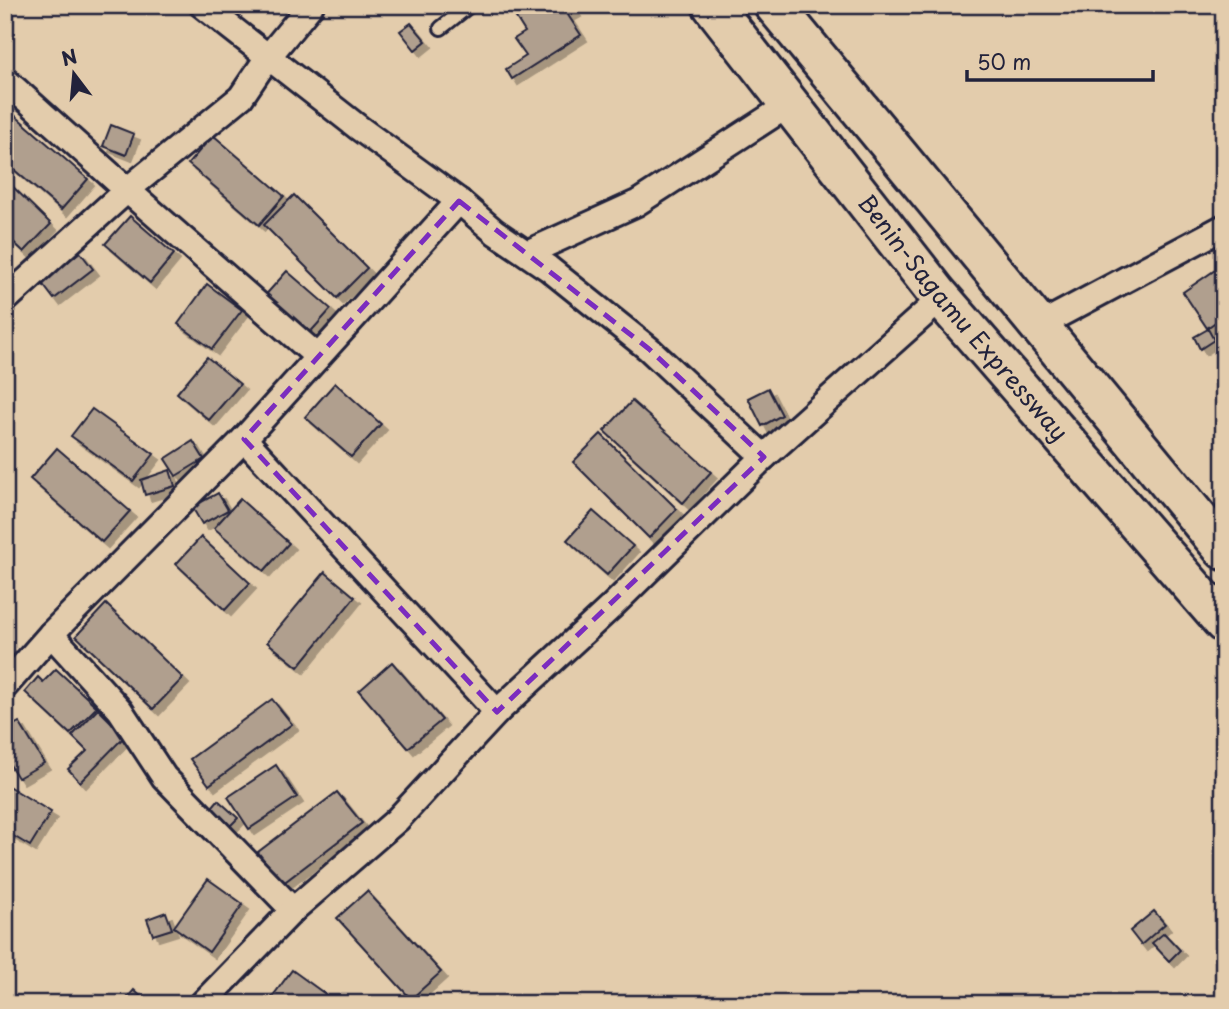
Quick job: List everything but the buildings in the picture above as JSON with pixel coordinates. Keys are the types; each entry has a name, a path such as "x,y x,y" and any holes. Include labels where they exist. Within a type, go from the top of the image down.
{"highway":[{"name":"Benin-Sagamu Expressway","path":"712,5 942,298 1224,622"},
{"path":"774,5 1224,550"}],"street":[{"path":"202,5 459,201 495,232 548,268 649,349 764,457"},
{"path":"5,300 127,190 241,97 268,57 311,5"},
{"path":"5,80 318,357"},
{"path":"527,253 637,203 790,104"},
{"path":"5,686 51,634 244,439 459,201"},
{"path":"1038,326 1224,227"},
{"path":"202,1004 293,910 397,820 497,712 611,607 764,457 942,298"},
{"path":"244,439 497,712"},
{"path":"51,634 120,710 164,777 293,910"}],"lane":[{"path":"441,27 470,5"}],"highlighted area":[{"path":"459,201 649,349 764,457 497,712 244,439"}]}
